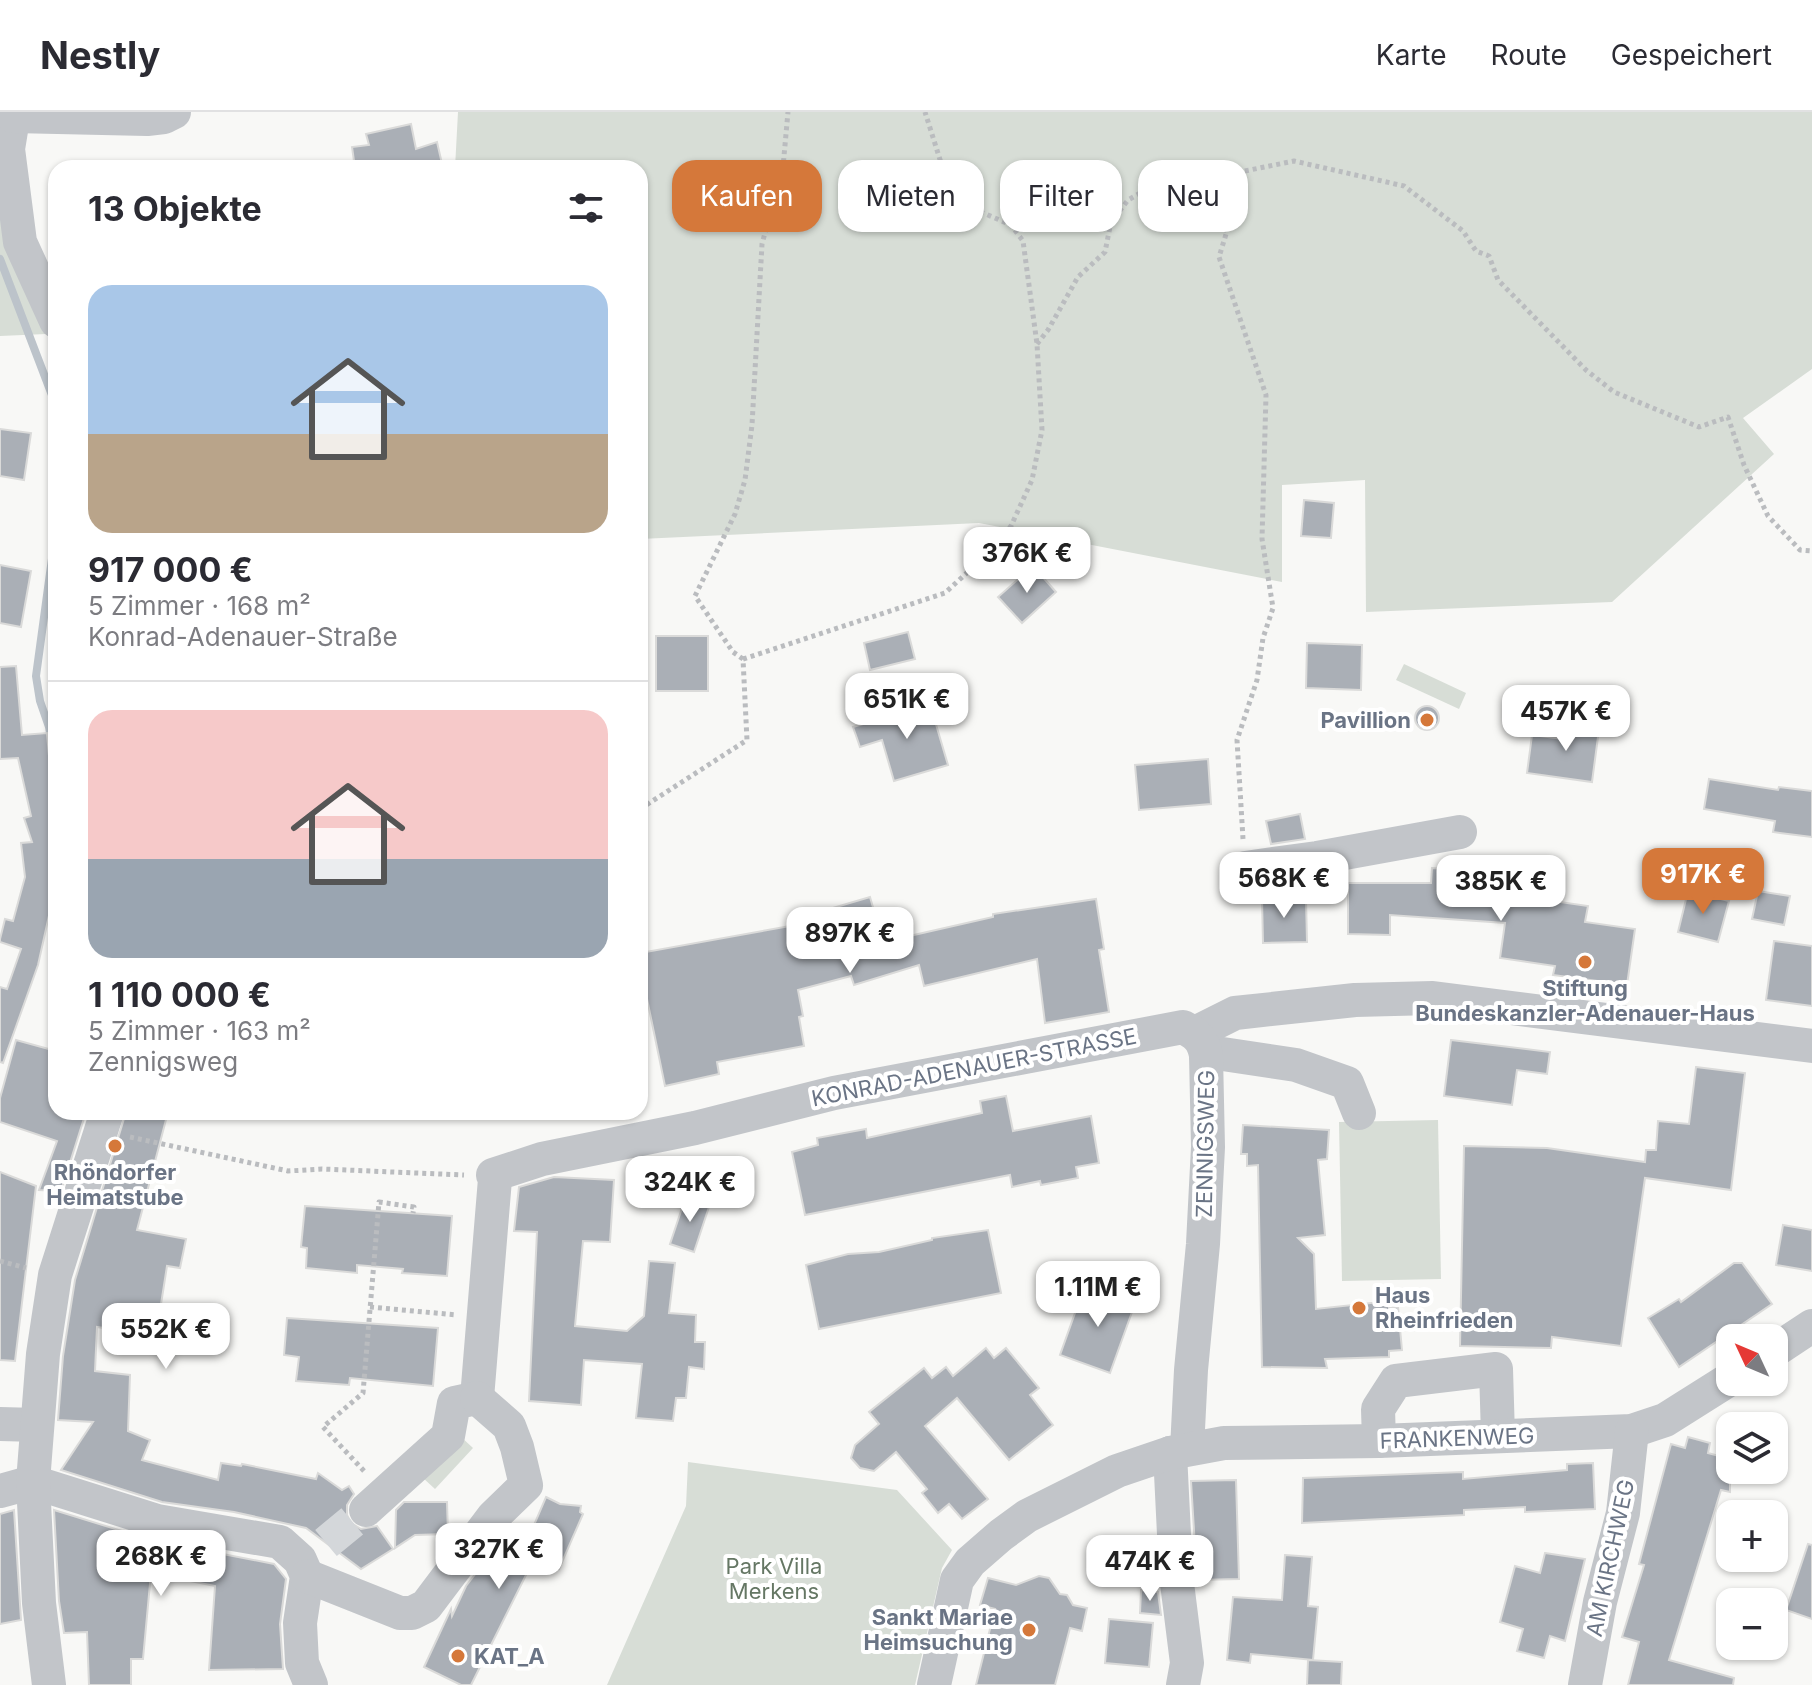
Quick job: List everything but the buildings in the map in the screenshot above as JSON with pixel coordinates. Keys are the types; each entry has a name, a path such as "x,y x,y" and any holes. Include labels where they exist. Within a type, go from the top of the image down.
{"street":[{"path":"48,303 20,242 8,149 13,114 147,119 174,112"},
{"path":"1245,868 1460,832"},
{"path":"1201,1044 1235,1013 1355,1000 1433,998 1812,1046"},
{"name":"KONRAD-ADENAUER-STRASSE","path":"493,1175 542,1159 695,1128 834,1093 1168,1028 1183,1027 1216,1053 1296,1065 1347,1083 1359,1113"},
{"name":"ZENNIGSWEG","path":"1179,1451 1191,1370 1205,1203 1208,1147 1201,1044"},
{"path":"49,1685 39,1603 33,1482 43,1354 55,1275 104,1120"},
{"path":"477,1398 493,1175"},
{"path":"1788,1342 1812,1326"},
{"path":"1379,1441 1378,1409 1396,1381 1496,1369 1498,1436"},
{"name":"FRANKENWEG","path":"934,1685 957,1580 977,1555 1027,1516 1117,1471 1179,1451 1224,1443 1379,1441 1632,1431 1665,1420 1716,1388"},
{"path":"375,1501 448,1436 454,1403 477,1398"},
{"path":"0,1491 33,1482 157,1521 280,1542 400,1613 412,1613 426,1606 493,1517 526,1485 509,1426 477,1398"},
{"path":"0,1424 37,1425"},
{"name":"AM KIRCHWEG","path":"1585,1685 1600,1602 1623,1513 1632,1431"},
{"path":"1179,1451 1176,1575 1187,1663 1183,1685"},
{"path":"311,1559 300,1623 302,1663 311,1685"}],"path":[{"path":"743,659 733,652 695,596 735,514 745,480 752,425 762,244 783,167 788,112"},
{"path":"743,659 945,593 985,556 1011,526 1032,480 1042,430 1037,344 1023,241 1011,225 965,205 948,185 925,112"},
{"path":"1248,170 1294,161 1404,186 1463,231 1476,251 1489,256 1498,280 1586,370 1614,392 1699,427 1728,417 1744,465 1768,516 1800,550 1812,551"},
{"path":"1037,344 1078,277 1105,252 1111,222 1128,200 1138,194"},
{"path":"1227,232 1219,257 1266,395 1262,539 1273,608 1263,638 1257,680 1237,740 1245,868"},
{"path":"648,804 747,740 743,659"},
{"path":"138,1139 288,1171 322,1169 493,1175"},
{"path":"375,1501 323,1427 363,1393 379,1202 414,1207 413,1213"},
{"path":"370,1307 484,1317"}],"green space":[{"path":"458,112 1812,112 1812,369 1743,418 1774,454 1612,602 1366,612 1365,480 1282,485 1282,582 979,523 648,539 648,160 455,160"},
{"path":"0,167 46,334 0,336"},
{"path":"1404,664 1466,693 1459,709 1396,680"},
{"path":"1438,1120 1441,1279 1342,1281 1339,1122"},
{"path":"460,1436 473,1448 435,1489 422,1477"},
{"name":"Park Villa Merkens","path":"688,1462 897,1490 952,1550 942,1568 915,1685 607,1685 686,1506"}],"waterway":[{"path":"0,259 48,385"},
{"path":"48,588 36,676 48,724"}],"tunnel":[{"path":"326,1543 366,1510"}],"place":[{"name":"Pavillion","path":"1427,720"},
{"name":"Stiftung Bundeskanzler-Adenauer-Haus","path":"1585,962"},
{"name":"Rhöndorfer Heimatstube","path":"115,1146"},
{"name":"Haus Rheinfrieden","path":"1359,1308"},
{"name":"Sankt Mariae Heimsuchung","path":"1029,1630"},
{"name":"KAT_A","path":"458,1656"}]}
